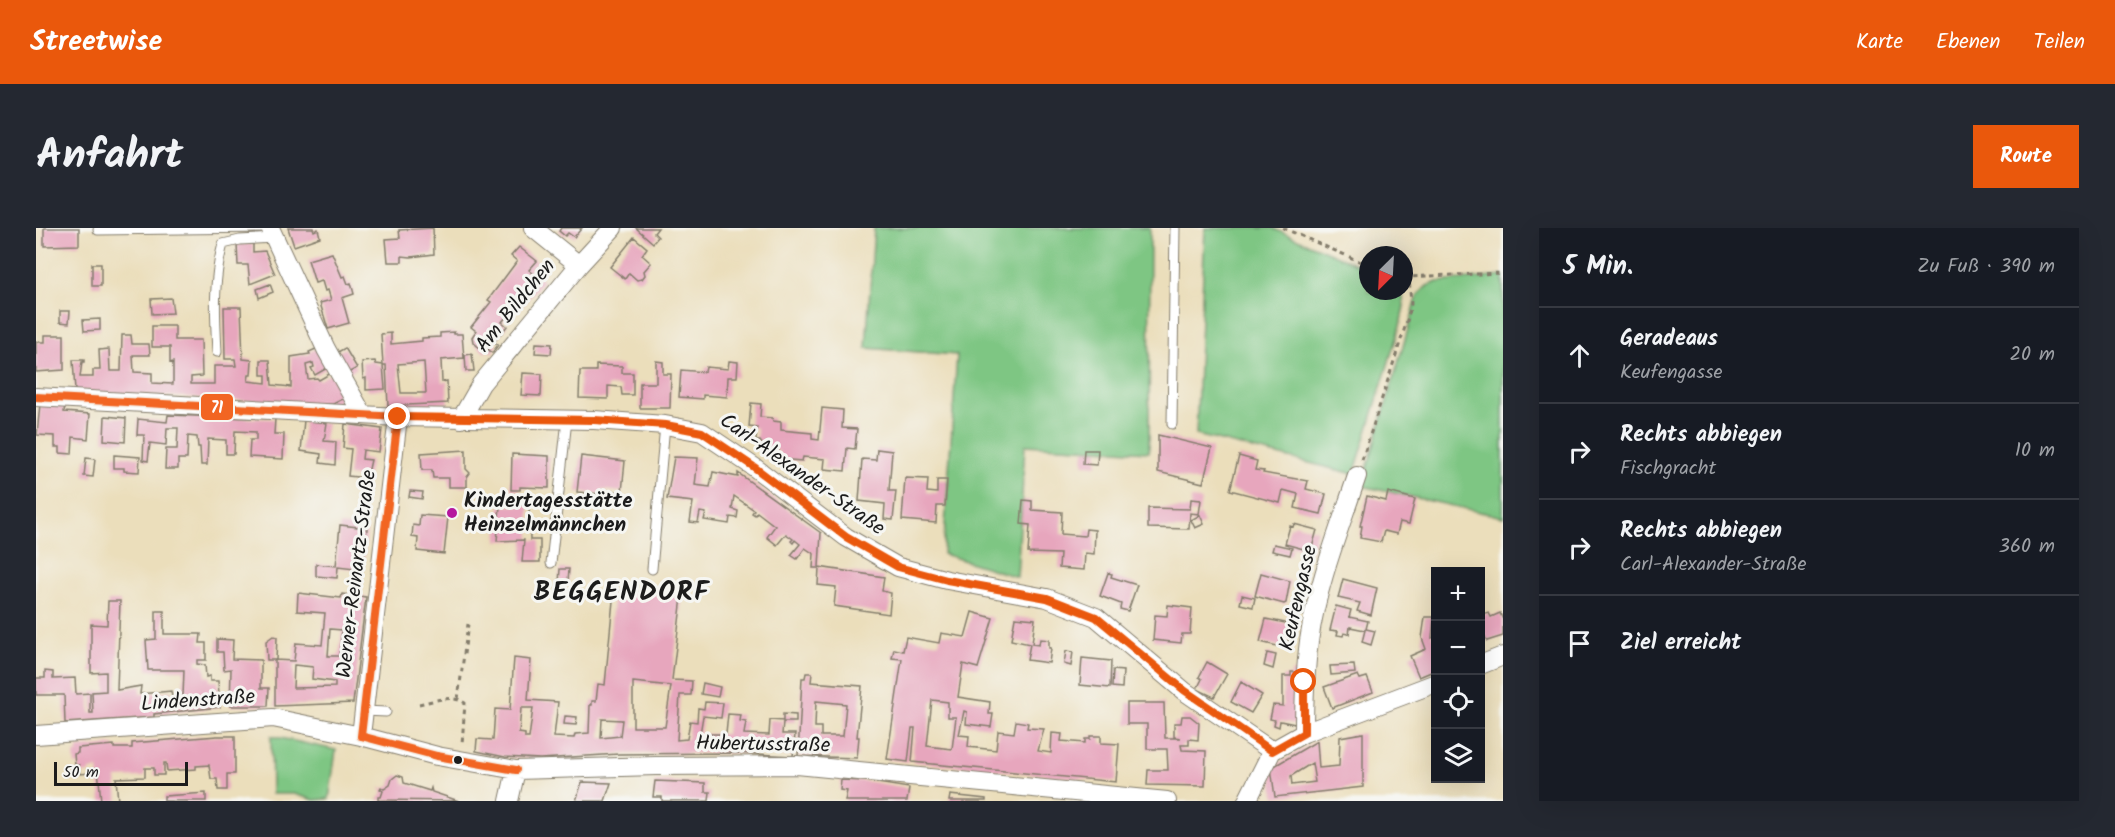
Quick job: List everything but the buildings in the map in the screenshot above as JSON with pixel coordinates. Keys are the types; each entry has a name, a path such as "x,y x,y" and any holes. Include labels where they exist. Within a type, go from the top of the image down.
{"street":[{"path":"533,228 579,265"},
{"name":"Am Bildchen","path":"461,419 481,384 579,265 613,228"},
{"path":"271,232 326,349 363,415"},
{"name":"Carl-Alexander-Straße","path":"36,397 398,417 567,420 666,425 702,432 754,467 846,537 898,567 947,580 1047,598 1096,617 1184,690 1272,751"},
{"name":"Werner-Reinartz-Straße","path":"361,736 398,417"},
{"name":"Keufengasse","path":"1304,733 1304,682 1321,584 1357,476"},
{"path":"1485,663 1503,656"},
{"path":"1247,801 1272,751 1304,733 1431,684"},
{"name":"Lindenstraße","path":"36,735 273,718 361,736"},
{"name":"Hubertusstraße","path":"361,736 460,760 516,770 797,765 1167,801"},
{"path":"509,801 516,770"}],"lane":[{"path":"1172,424 1175,228"},
{"path":"98,230 271,232"},
{"path":"217,352 216,269 223,244 271,232"},
{"path":"551,563 567,420"},
{"path":"652,569 666,425"},
{"path":"364,711 386,712"}],"path":[{"path":"1283,228 1359,261"},
{"path":"1413,277 1503,273"},
{"path":"1357,476 1407,321 1411,300"},
{"path":"458,699 468,624"},
{"path":"419,704 444,699 458,699 465,703 460,760"}],"green space":[{"path":"874,228 1150,228 1149,452 1025,445 1017,577 943,554 957,355 866,348"},
{"path":"1205,228 1272,228 1359,265 1359,300 1403,300 1400,326 1354,474 1196,435"},
{"path":"1503,276 1503,517 1362,486 1418,295 1427,286 1437,282"},
{"path":"271,736 336,750 329,799 314,800 294,794 272,794"}],"transit line":[{"name":"71","path":"36,397 398,417"},
{"name":"71","path":"361,736 398,417"},
{"name":"71","path":"361,736 437,756 516,770"}],"place":[{"name":"Kindertagesstätte Heinzelmännchen","path":"452,513"}],"district":[{"name":"BEGGENDORF","path":"622,592"}],"route":[{"path":"398,417 594,420 666,425 702,432 754,467 846,537 898,567 947,580 1047,598 1096,617 1184,690 1272,751 1304,733 1304,682"}]}
